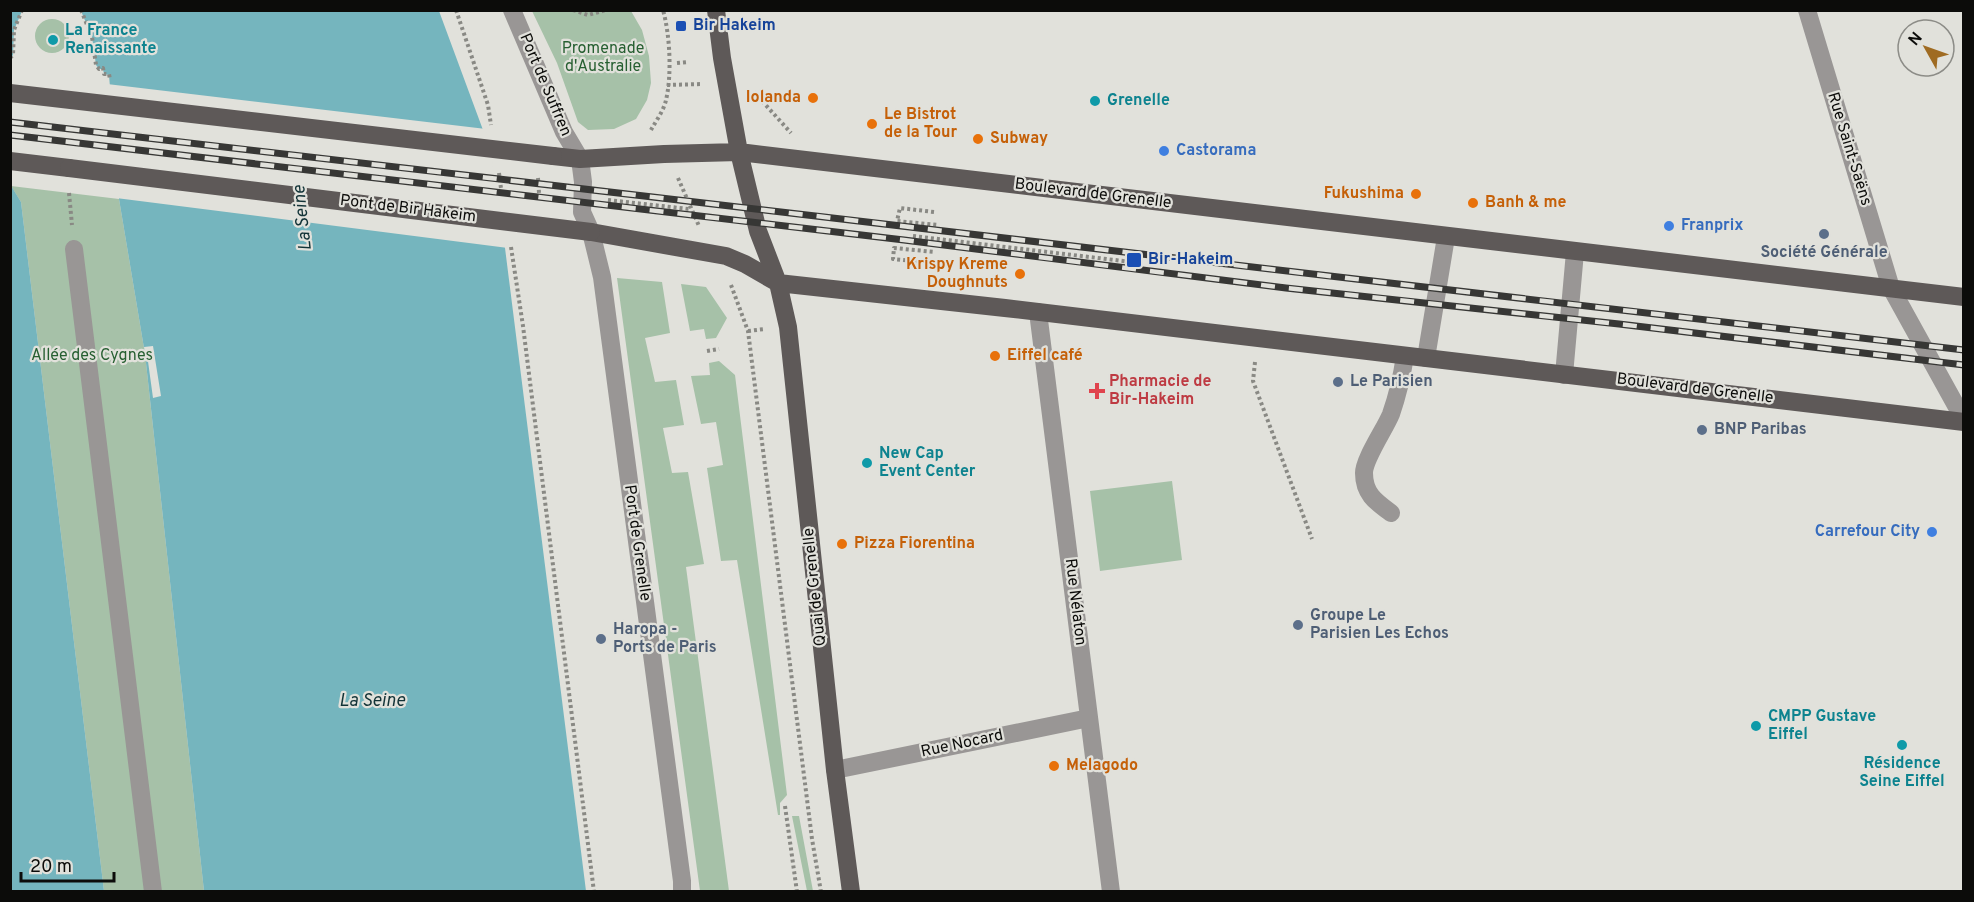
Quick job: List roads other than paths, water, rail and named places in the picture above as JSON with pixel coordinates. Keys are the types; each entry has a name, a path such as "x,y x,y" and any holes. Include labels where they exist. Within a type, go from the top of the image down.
{"main road":[{"name":"Quai de Grenelle","path":"716,10 739,152 758,231 778,283 788,327 835,770 851,891"},
{"path":"10,93 580,159"},
{"name":"Boulevard de Grenelle","path":"580,159 739,152 1964,297"},
{"name":"Pont de Bir Hakeim","path":"10,161 591,232 726,256 778,283"},
{"name":"Boulevard de Grenelle","path":"778,283 1964,421"}],"street":[{"name":"Port de Suffren","path":"512,10 564,132 580,159"},
{"name":"Rue Saint-Saëns","path":"1808,10 1891,288 1964,421"},
{"name":"Port de Grenelle","path":"580,159 583,182 582,212 591,232 602,277 682,886"},
{"path":"1426,358 1446,237"},
{"path":"74,249 153,891"},
{"path":"1564,375 1575,252"},
{"name":"Rue Nélaton","path":"1038,312 1111,891"},
{"path":"1391,513 1372,499 1365,481 1364,470 1390,416 1401,384 1405,356"},
{"name":"Rue Nocard","path":"835,770 1089,718"}],"water":[{"path":"11,10 22,11 14,30 11,58"},
{"name":"La Seine","path":"81,11 439,11 483,130 505,248 586,891 204,891 145,354 119,199 109,75 104,74 103,69 99,69 96,65 92,37"},
{"path":"10,184 21,202 104,891 11,891"}],"railway":[{"path":"10,122 1964,350"},
{"path":"10,135 904,240 1286,288 1619,324 1964,365"}],"place":[{"name":"Bir Hakeim","path":"681,26"},
{"name":"La France Renaissante","path":"53,40"},
{"name":"Iolanda","path":"813,98"},
{"name":"Grenelle","path":"1095,101"},
{"name":"Le Bistrot de la Tour","path":"872,124"},
{"name":"Subway","path":"978,139"},
{"name":"Castorama","path":"1164,151"},
{"name":"Fukushima","path":"1416,194"},
{"name":"Banh & me","path":"1473,203"},
{"name":"Franprix","path":"1669,226"},
{"name":"Société Générale","path":"1824,234"},
{"name":"Bir-Hakeim","path":"1134,260"},
{"name":"Krispy Kreme Doughnuts","path":"1020,274"},
{"name":"Eiffel café","path":"995,356"},
{"name":"Le Parisien","path":"1338,382"},
{"name":"Pharmacie de Bir-Hakeim","path":"1097,391"},
{"name":"BNP Paribas","path":"1702,430"},
{"name":"New Cap Event Center","path":"867,463"},
{"name":"Carrefour City","path":"1932,532"},
{"name":"Pizza Fiorentina","path":"842,544"},
{"name":"Groupe Le Parisien Les Echos","path":"1298,625"},
{"name":"Haropa - Ports de Paris","path":"601,639"},
{"name":"CMPP Gustave Eiffel","path":"1756,726"},
{"name":"Résidence Seine Eiffel","path":"1902,745"},
{"name":"Melagodo","path":"1054,766"}],"park label":[{"name":"Promenade d'Australie","path":"603,58"},
{"name":"Allée des Cygnes","path":"92,356"}]}
